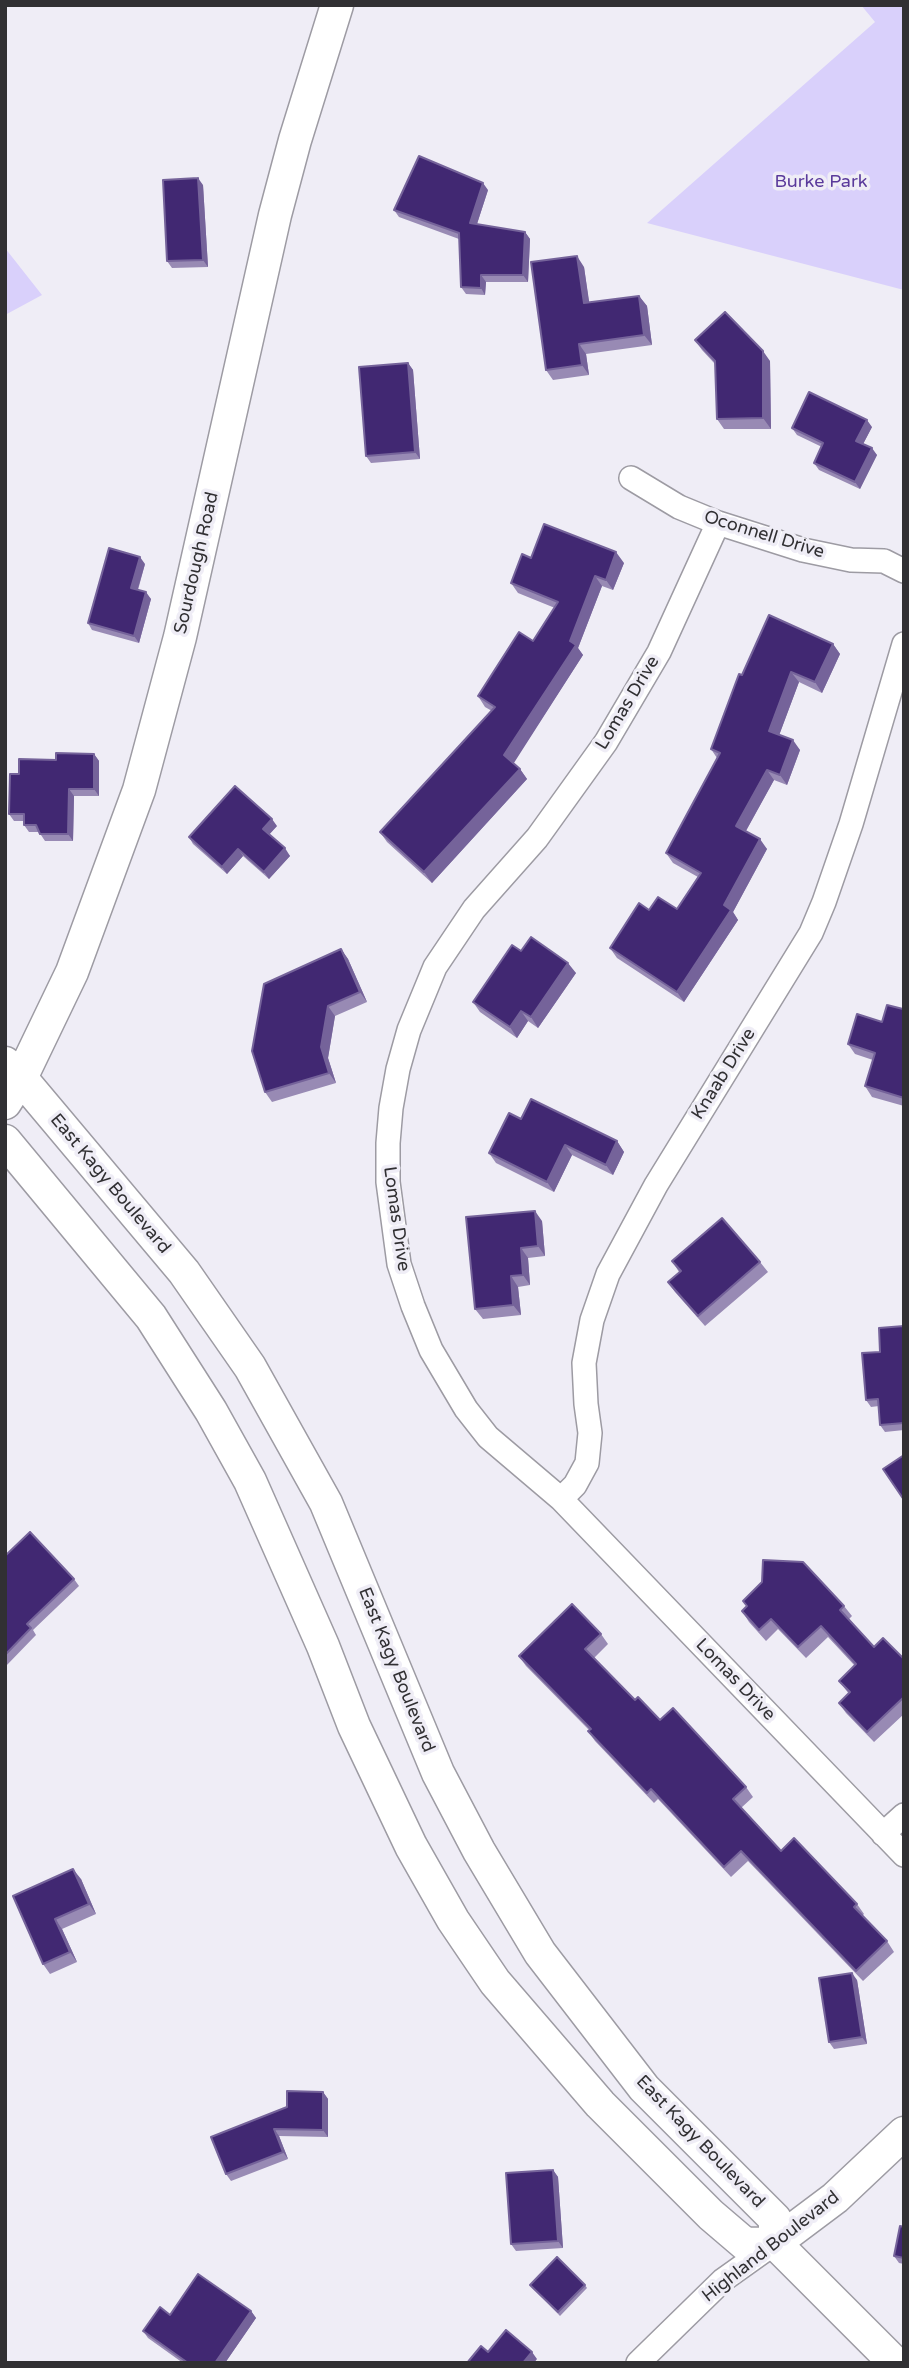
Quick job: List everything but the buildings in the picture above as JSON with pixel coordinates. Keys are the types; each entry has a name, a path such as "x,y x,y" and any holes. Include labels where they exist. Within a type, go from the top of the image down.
{"main road":[{"name":"Sourdough Road","path":"10,1081 72,972 139,790 180,637 275,215 337,5"},
{"name":"East Kagy Boulevard","path":"10,1081 184,1272 250,1367 326,1503 438,1773 540,1953 644,2088 775,2218 775,2243"},
{"path":"5,1141 151,1317 211,1410 250,1481 323,1646 354,1726 411,1846 453,1920 495,1982 600,2104 711,2215 745,2244 775,2243 895,2363"},
{"name":"Highland Boulevard","path":"775,2243 835,2198 904,2133"}],"street":[{"name":"Oconnell Drive","path":"631,478 679,507 718,523 803,550 851,560 884,561 904,571"},
{"name":"Lomas Drive","path":"718,523 659,652 606,742 537,838 474,909 435,967 409,1030 391,1108 388,1182 399,1264 431,1350 466,1409 488,1437 561,1499 904,1855"},
{"name":"Knaab Drive","path":"561,1499 575,1485 587,1463 590,1433 584,1363 592,1320 608,1274 656,1185 811,933 851,824 904,644"},
{"path":"883,1834 904,1815"},
{"name":"Highland Boulevard","path":"638,2363 723,2280 775,2243"}],"green space":[{"name":"Burke Park","path":"861,5 904,5 904,290 647,223 875,22"},
{"path":"5,248 42,295 5,315"}]}
